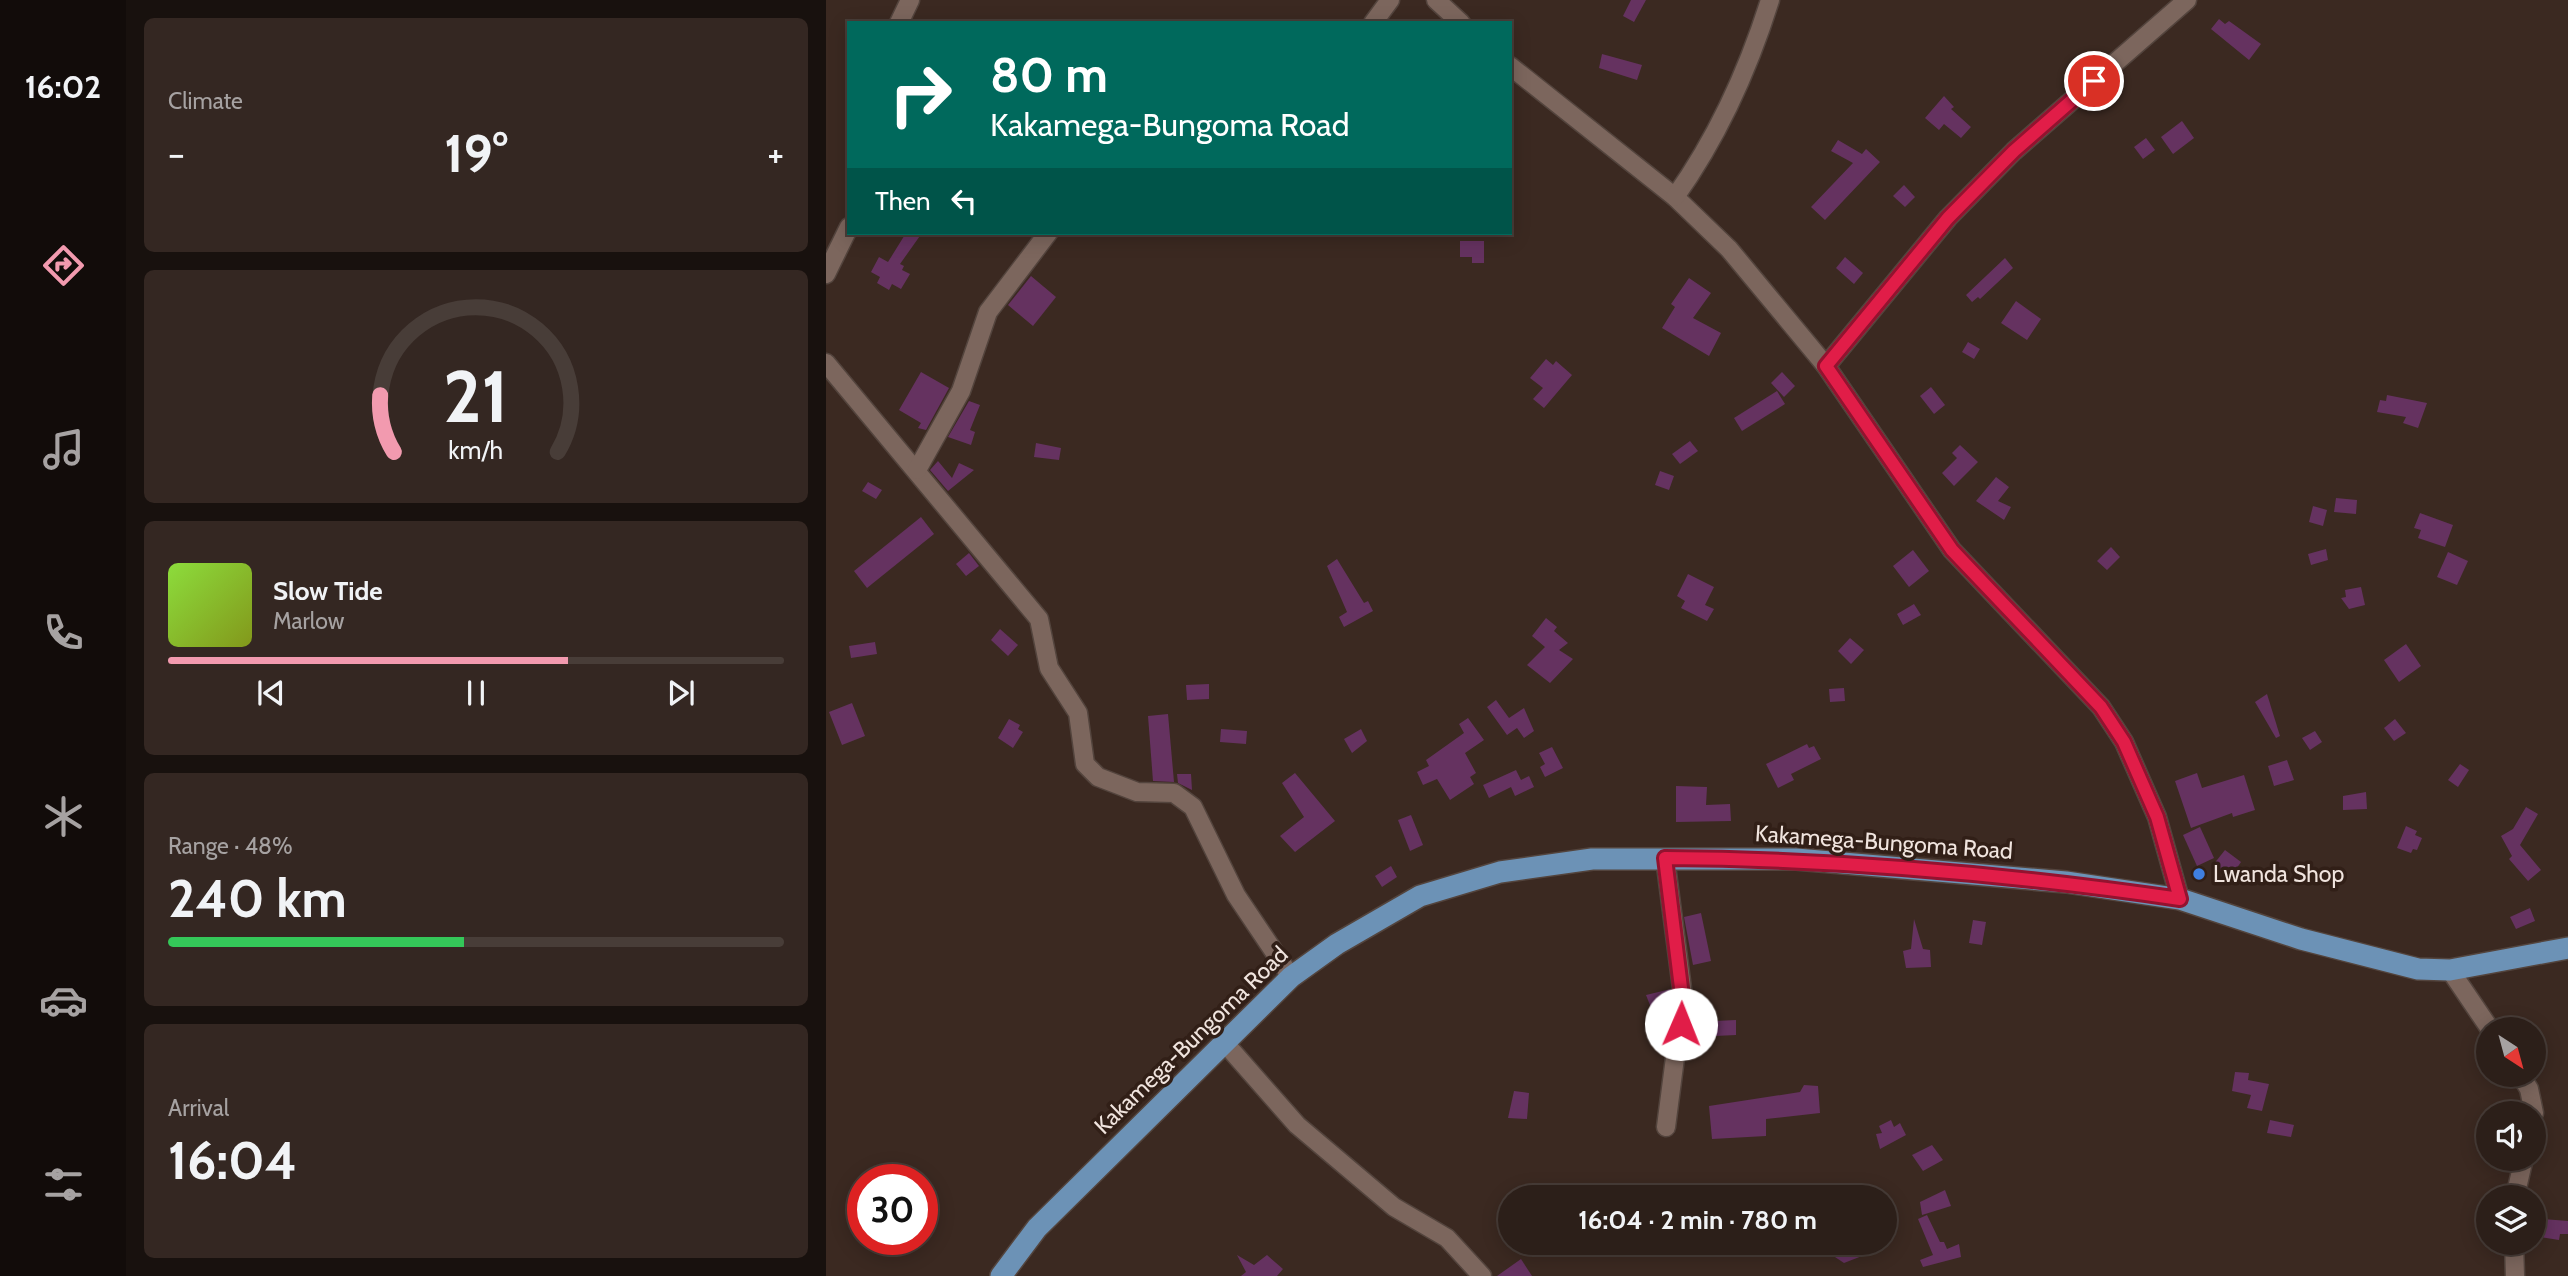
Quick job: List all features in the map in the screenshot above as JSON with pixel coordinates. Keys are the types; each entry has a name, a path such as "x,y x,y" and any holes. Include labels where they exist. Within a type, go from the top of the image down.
{"main road":[{"name":"Kakamega-Bungoma Road","path":"1001,1276 1037,1228 1291,977 1337,944 1420,896 1462,881 1535,866 1592,859 1796,859 2066,882 2180,899 2368,957 2418,969 2450,970 2568,948"}],"street":[{"path":"900,21 910,0"},
{"path":"1374,21 1390,0"},
{"path":"1436,0 1459,21"},
{"path":"1675,197 1700,162 1742,76 1770,0"},
{"path":"1826,366 1948,218 2014,151 2186,0"},
{"path":"1512,68 1675,197 1729,249 1826,366 1952,550 2101,707 2124,742 2157,817 2180,899"},
{"path":"826,274 847,231"},
{"path":"917,470 961,391 988,313 1046,235"},
{"path":"826,363 1039,619 1049,668 1078,713 1085,764 1098,777 1137,792 1174,793 1193,807 1236,895 1291,977"},
{"path":"1665,858 1682,996 1666,1127"},
{"path":"2450,970 2482,1017"},
{"path":"1224,1042 1297,1125 1394,1207 1447,1238 1482,1276"},
{"path":"2514,1255 2515,1276"}],"building":[{"path":"1631,0 1646,0 1634,22 1623,16"},
{"path":"2219,19 2225,24 2229,21 2261,44 2249,60 2211,29"},
{"path":"1602,54 1642,65 1637,80 1599,68"},
{"path":"1944,96 1954,107 1951,109 1971,127 1961,138 1944,124 1939,130 1925,118"},
{"path":"2182,121 2194,138 2173,154 2161,137"},
{"path":"2146,138 2155,150 2143,159 2134,147"},
{"path":"1838,140 1862,154 1866,149 1880,162 1825,220 1811,207 1853,163 1831,151"},
{"path":"1904,185 1915,197 1905,207 1893,196"},
{"path":"905,235 921,235 900,264 904,266 902,270 910,274 901,289 892,284 889,290 877,283 880,277 871,272 879,257 888,262"},
{"path":"1460,241 1484,241 1484,263 1472,263 1472,257 1460,257"},
{"path":"1845,257 1863,273 1854,284 1836,268"},
{"path":"2005,258 2013,268 1980,299 1978,297 1972,302 1966,295"},
{"path":"1031,276 1056,297 1033,326 1008,305"},
{"path":"1689,278 1711,293 1693,318 1721,333 1709,356 1662,328 1675,307 1671,304"},
{"path":"2016,301 2041,319 2027,340 2001,323"},
{"path":"1968,342 1980,349 1974,359 1962,352"},
{"path":"1546,359 1553,365 1556,361 1572,375 1544,408 1533,399 1543,388 1530,378"},
{"path":"921,372 949,388 926,430 918,428 921,423 899,410"},
{"path":"1782,372 1795,386 1784,397 1771,383"},
{"path":"1931,387 1945,405 1934,414 1920,396"},
{"path":"1777,391 1785,404 1742,431 1734,418"},
{"path":"2387,395 2427,403 2418,428 2403,423 2406,417 2377,412 2380,400 2386,401"},
{"path":"969,401 980,405 970,430 975,432 971,445 948,437"},
{"path":"1690,441 1698,451 1680,464 1672,454"},
{"path":"1036,443 1061,448 1059,460 1034,457"},
{"path":"1960,445 1978,462 1954,486 1942,473 1957,458 1952,453"},
{"path":"938,461 952,478 959,463 974,470 948,491 930,470"},
{"path":"1660,471 1674,476 1669,490 1655,485"},
{"path":"1996,477 2009,487 1998,501 2011,507 2004,520 1976,501"},
{"path":"868,482 882,490 876,499 862,491"},
{"path":"2336,498 2357,500 2356,514 2334,512"},
{"path":"2313,506 2327,510 2323,526 2309,522"},
{"path":"2420,513 2453,525 2445,547 2418,538 2421,530 2414,528"},
{"path":"921,517 934,534 867,588 854,571"},
{"path":"2111,547 2120,557 2107,570 2097,561"},
{"path":"2326,549 2328,560 2311,565 2308,554"},
{"path":"1913,550 1929,571 1909,587 1893,566"},
{"path":"2448,552 2468,561 2457,585 2437,577"},
{"path":"969,553 979,566 966,576 956,564"},
{"path":"1337,559 1364,603 1368,601 1373,611 1344,627 1339,617 1347,612 1327,566"},
{"path":"1688,574 1714,587 1705,605 1714,609 1707,621 1681,608 1685,601 1677,596"},
{"path":"2361,587 2365,605 2349,609 2341,598 2346,597 2345,590"},
{"path":"1914,604 1921,615 1903,625 1897,614"},
{"path":"1546,618 1557,627 1554,631 1568,643 1559,650 1573,659 1550,683 1527,665 1545,647 1532,636"},
{"path":"1000,629 1018,645 1008,656 991,640"},
{"path":"1850,638 1864,650 1851,664 1838,651"},
{"path":"875,642 877,654 851,658 849,646"},
{"path":"2406,644 2421,666 2399,682 2384,660"},
{"path":"1209,684 1209,699 1187,700 1186,685"},
{"path":"1844,688 1845,701 1830,702 1829,689"},
{"path":"2267,694 2280,736 2276,738 2255,702"},
{"path":"1496,700 1509,718 1524,708 1534,731 1524,738 1517,728 1507,735 1487,707"},
{"path":"852,703 865,736 842,745 829,712"},
{"path":"1168,714 1174,782 1153,781 1148,716"},
{"path":"1468,718 1484,740 1465,753 1476,773 1470,777 1474,784 1450,800 1437,779 1423,785 1417,772 1429,766 1426,760 1464,733 1459,724"},
{"path":"1009,719 1020,725 1018,729 1023,732 1013,748 998,738"},
{"path":"2395,719 2406,733 2394,741 2384,728"},
{"path":"1221,729 1247,731 1246,744 1220,742"},
{"path":"1361,729 1367,741 1352,753 1344,739"},
{"path":"2315,731 2322,742 2310,750 2302,738"},
{"path":"1807,744 1809,748 1814,746 1821,759 1791,774 1794,780 1778,788 1766,764"},
{"path":"1552,747 1563,768 1545,777 1540,767 1545,764 1539,753"},
{"path":"2287,760 2294,780 2274,786 2268,766"},
{"path":"2460,764 2469,770 2458,787 2448,780"},
{"path":"1516,770 1521,780 1529,776 1534,787 1515,796 1511,787 1489,798 1483,785"},
{"path":"1295,773 1335,821 1295,852 1280,836 1304,817 1282,783"},
{"path":"2197,773 2202,788 2244,775 2255,810 2233,817 2232,813 2191,828 2175,781"},
{"path":"1177,774 1191,774 1192,790 1178,783"},
{"path":"1676,786 1707,787 1706,805 1730,804 1731,821 1676,822"},
{"path":"2366,792 2367,809 2343,810 2343,796"},
{"path":"2526,807 2538,814 2520,845 2541,870 2528,881 2509,859 2512,856 2501,836 2513,829"},
{"path":"1411,815 1423,845 1410,851 1398,820"},
{"path":"2406,826 2417,831 2415,835 2422,838 2417,850 2413,849 2411,853 2397,848"},
{"path":"2200,827 2214,858 2197,866 2183,835"},
{"path":"2225,850 2241,862 2230,878 2213,865"},
{"path":"1391,866 1397,877 1382,887 1375,876"},
{"path":"2530,908 2535,921 2516,929 2510,917"},
{"path":"1701,913 1711,961 1693,965 1684,917"},
{"path":"1914,919 1923,949 1930,950 1931,967 1906,968 1903,951 1911,949"},
{"path":"1973,920 1986,922 1982,945 1969,943"},
{"path":"1671,989 1669,1015 1655,1018 1646,995"},
{"path":"1736,1020 1736,1035 1715,1036 1715,1021"},
{"path":"2235,1072 2249,1073 2248,1080 2269,1084 2262,1111 2247,1108 2251,1095 2232,1091"},
{"path":"1804,1085 1818,1086 1820,1113 1766,1119 1766,1136 1712,1139 1709,1106 1800,1092"},
{"path":"1514,1091 1529,1093 1527,1119 1508,1118"},
{"path":"1891,1120 1894,1127 1900,1123 1906,1135 1880,1149 1876,1134 1882,1133 1879,1126"},
{"path":"2270,1120 2294,1125 2291,1137 2267,1133"},
{"path":"1932,1145 1943,1160 1923,1171 1912,1155"},
{"path":"1945,1190 1951,1206 1922,1215 1920,1202"},
{"path":"1927,1215 1940,1242 1944,1242 1947,1249 1959,1244 1961,1257 1923,1267 1920,1260 1933,1255 1918,1219"},
{"path":"2546,1219 2568,1221 2568,1234 2560,1234 2559,1240 2546,1238"},
{"path":"1237,1255 1254,1265 1267,1255 1283,1269 1277,1276 1241,1276 1246,1272"},
{"path":"1835,1255 1862,1256 1844,1263"},
{"path":"1521,1259 1532,1276 1497,1276"}],"place":[{"name":"Lwanda Shop","path":"2199,874"}],"route":[{"path":"1681,1024 1679,964 1665,858 1796,859 1966,872 2066,882 2180,899 2157,817 2124,742 2101,707 1952,550 1826,366 1880,297 1948,218 2014,151 2094,81"}]}
